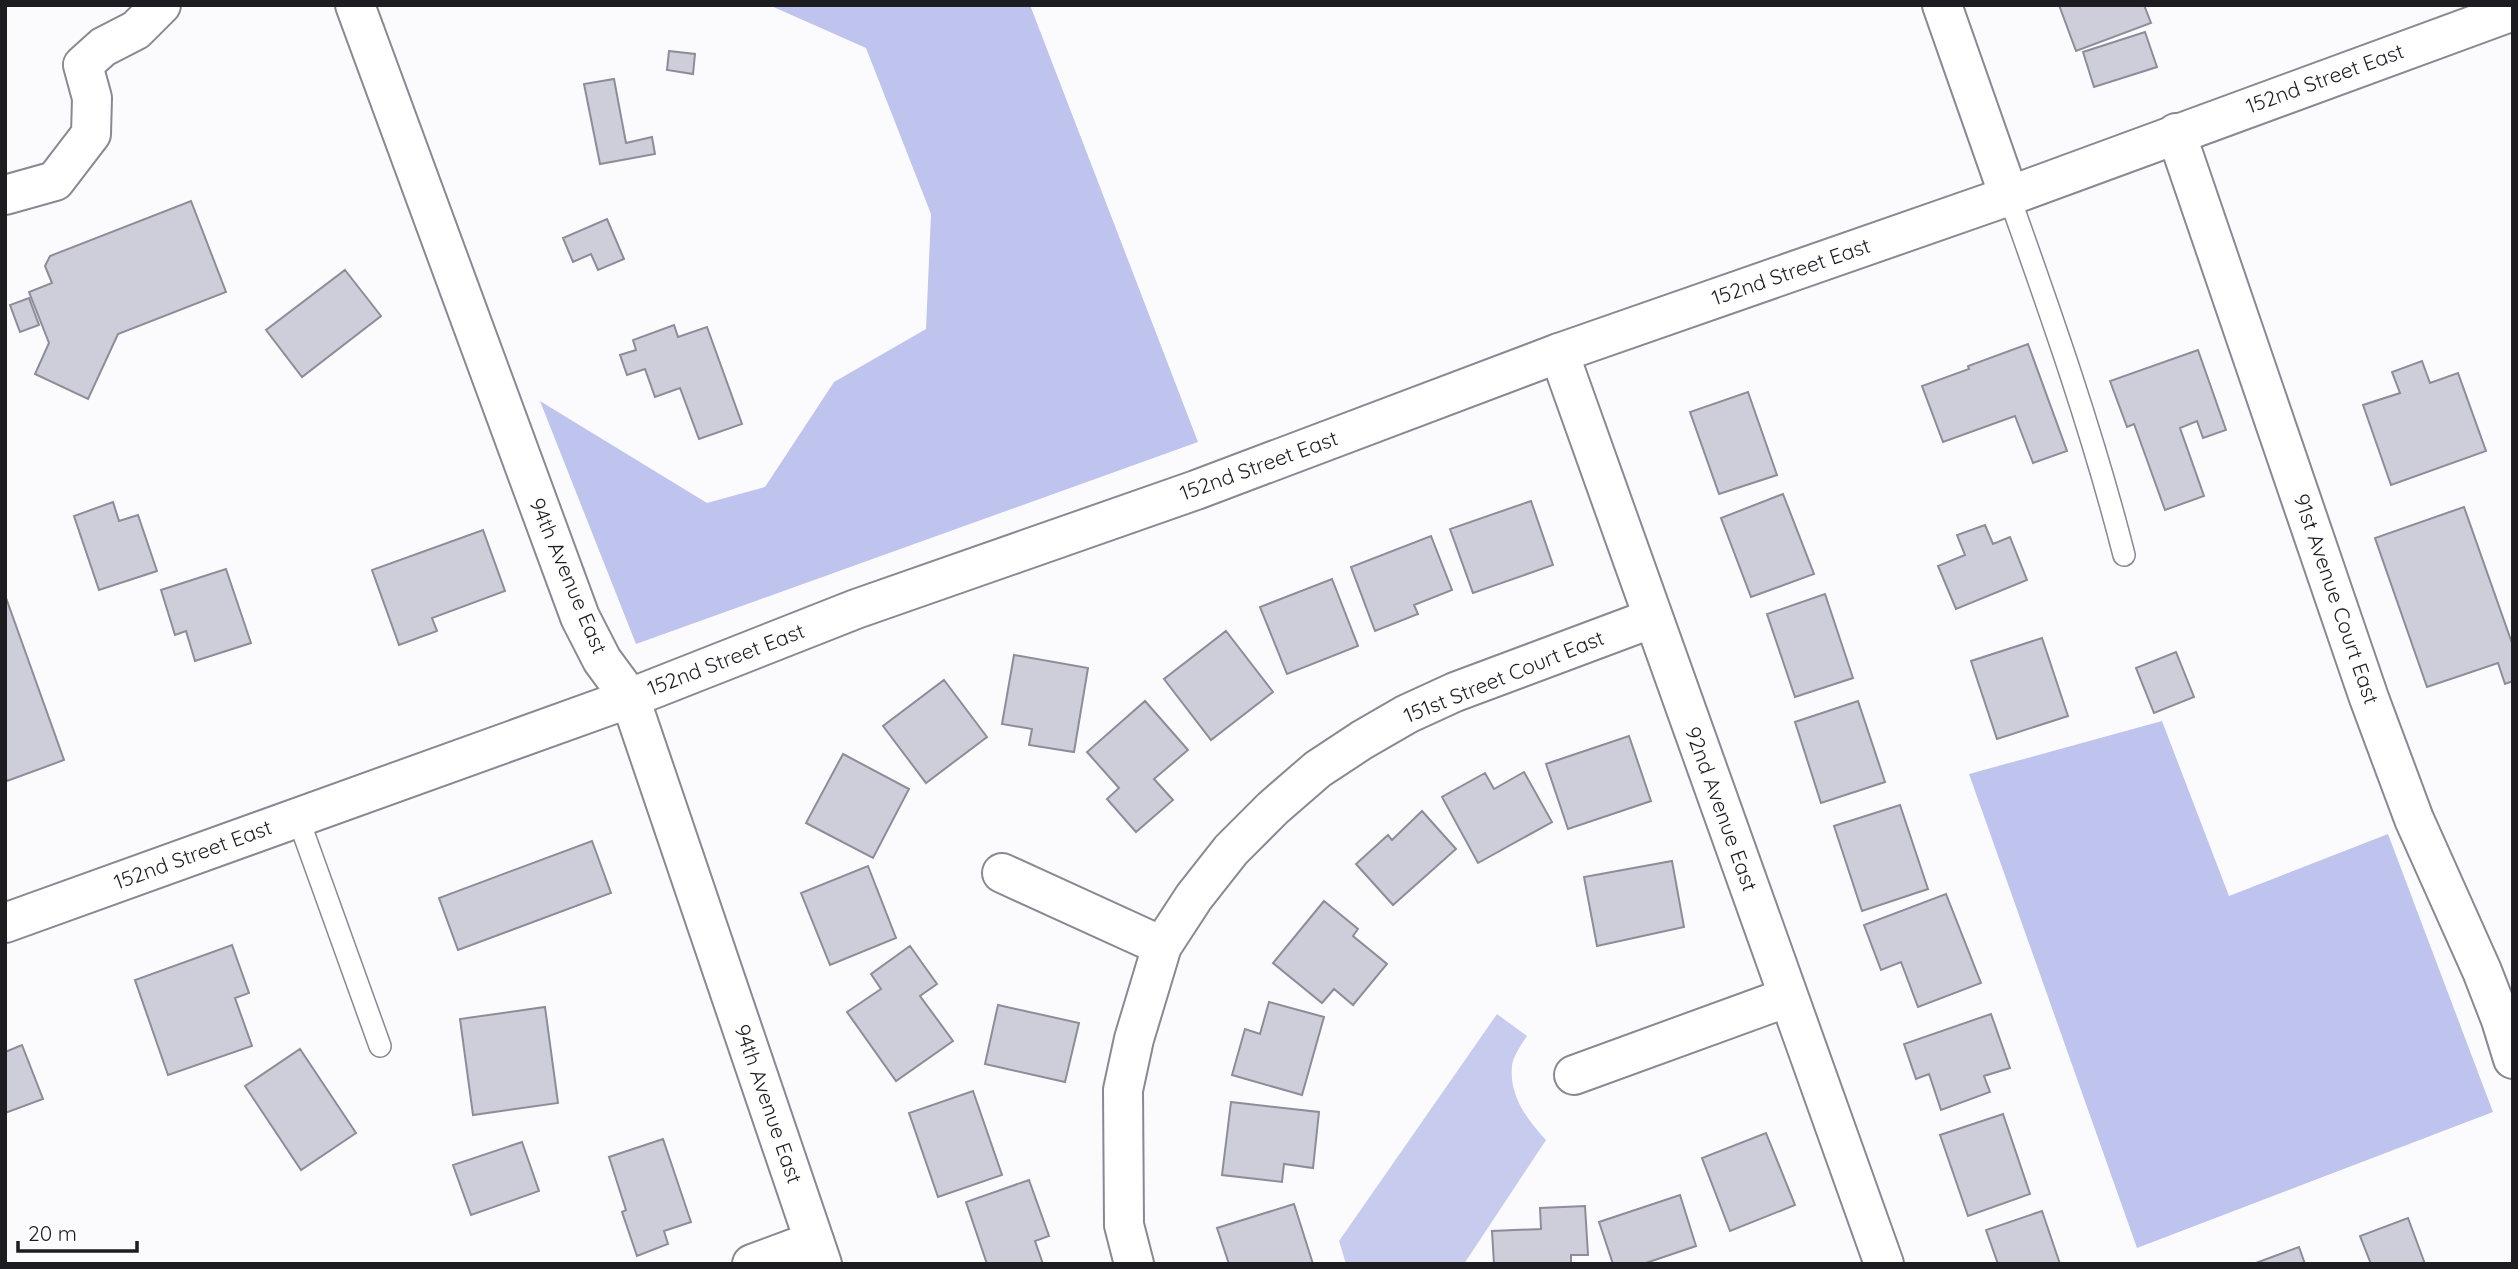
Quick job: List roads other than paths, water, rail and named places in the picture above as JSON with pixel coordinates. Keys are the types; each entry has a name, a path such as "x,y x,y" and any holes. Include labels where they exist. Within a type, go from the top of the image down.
{"street":[{"path":"5,195 55,181 91,134 92,98 83,65 103,47 136,30 161,5"},
{"name":"94th Avenue East","path":"355,5 580,617 602,660 630,698 818,1252"},
{"path":"1942,5 2009,196"},
{"name":"152nd Street East","path":"5,923 630,698 856,609 1196,490 1559,353 2009,196 2513,12"},
{"name":"91st Avenue Court East","path":"2176,133 2369,698 2414,819 2482,971 2513,1059"},
{"name":"92nd Avenue East","path":"1559,353 1884,1264"},
{"name":"151st Street Court East","path":"1134,1264 1124,1225 1123,1090 1162,946 1194,897 1231,850 1309,777 1362,740 1407,714 1455,692 1653,618"},
{"path":"1002,873 1162,946"},
{"path":"1574,1075 1788,997"},
{"path":"752,1264 818,1252"}],"lane":[{"path":"2009,196 2106,485 2124,555"},
{"path":"298,818 380,1046"}]}
